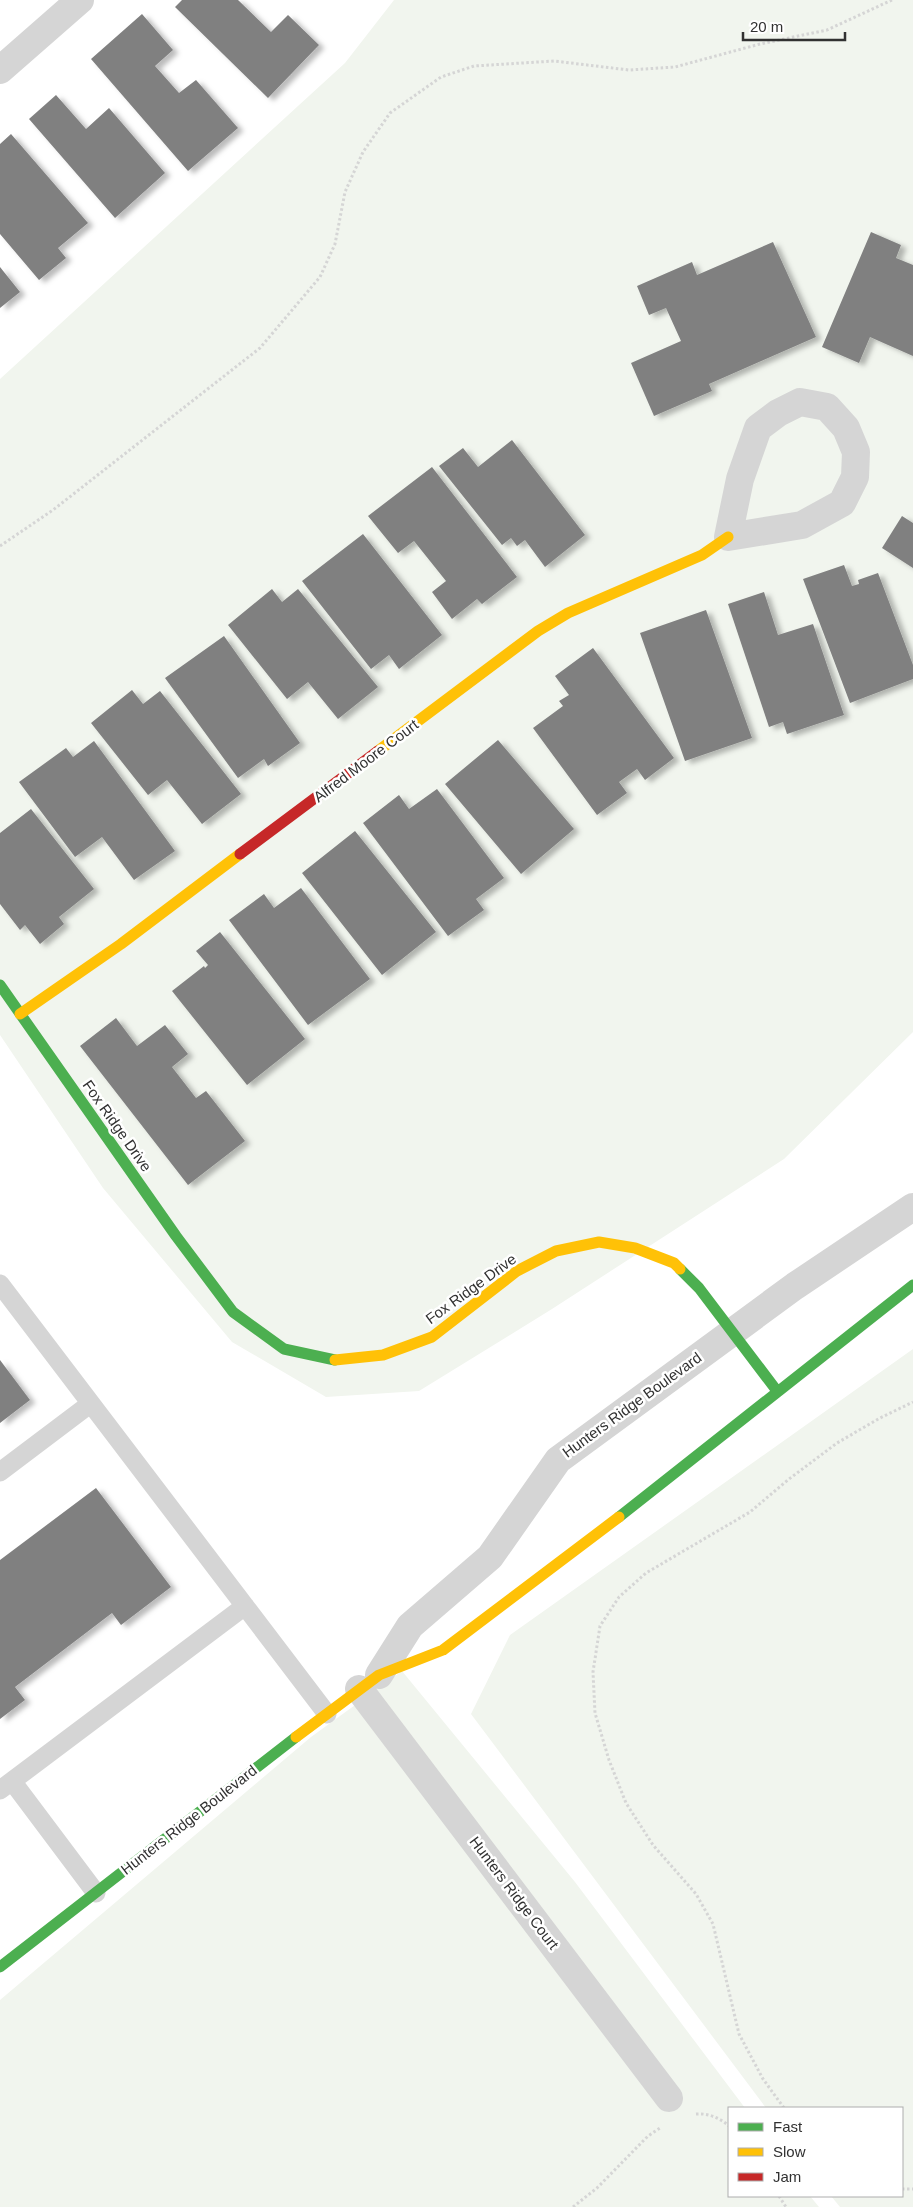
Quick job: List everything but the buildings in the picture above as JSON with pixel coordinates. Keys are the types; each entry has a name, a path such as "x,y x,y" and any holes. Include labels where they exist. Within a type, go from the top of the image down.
{"street":[{"path":"0,70 80,0"},
{"name":"Alfred Moore Court","path":"20,1014 121,944 538,631 568,613 702,555 728,537 802,525 842,503 855,477 856,452 846,428 827,407 800,402 778,413 758,428 740,479 728,537"},
{"name":"Fox Ridge Drive","path":"0,985 176,1236 233,1312 284,1349 338,1361 383,1355 432,1337 517,1271 556,1251 599,1242 635,1248 674,1263 700,1288 777,1391"},
{"name":"Hunters Ridge Boulevard","path":"369,1682 410,1626 490,1556 558,1460 796,1286 913,1207"},
{"name":"Hunters Ridge Boulevard","path":"0,1967 369,1682 443,1650 632,1507 777,1391 913,1286"},
{"name":"Hunters Ridge Court","path":"369,1682 678,2106"}],"lane":[{"path":"0,1284 327,1714"},
{"path":"0,1472 90,1404"},
{"path":"96,1893 6,1785 245,1606"}],"path":[{"path":"0,546 54,510 260,348 320,277 335,244 345,192 363,152 390,113 441,77 474,66 554,60 628,70 675,67 760,44 826,30 892,0"},
{"path":"783,2107 762,2079 738,2034 713,1924 696,1894 653,1845 626,1803 609,1760 595,1713 593,1672 600,1626 619,1597 646,1573 750,1512 788,1479 837,1443 880,1418 913,1402"},
{"path":"678,2106 706,2113 728,2125"},
{"path":"573,2207 598,2188 648,2136 661,2127"}],"shaded area":[{"path":"394,0 913,0 913,1032 784,1159 552,1309 419,1391 326,1397 232,1342 103,1188 0,1035 0,379 345,63"},
{"path":"913,1349 913,2207 840,2207 832,2197 903,2197 903,2107 765,2107 471,1714 510,1635"},
{"path":"402,1671 575,1882 744,2107 728,2107 728,2197 811,2197 819,2207 0,2207 0,2000 311,1737"}],"traffic: fast":[{"path":"0,985 176,1236 233,1312 284,1349 335,1360"},
{"path":"680,1269 699,1288 777,1391"},
{"path":"619,1517 913,1285"},
{"path":"0,1967 296,1737"}],"traffic: slow":[{"path":"378,751 538,631 568,613 702,555 728,537"},
{"path":"20,1014 121,944 240,854"},
{"path":"335,1360 383,1355 432,1337 517,1271 556,1251 599,1242 635,1248 674,1263 680,1269"},
{"path":"296,1737 379,1675 443,1650 619,1517"}],"traffic: jam":[{"path":"240,854 378,751"}]}
